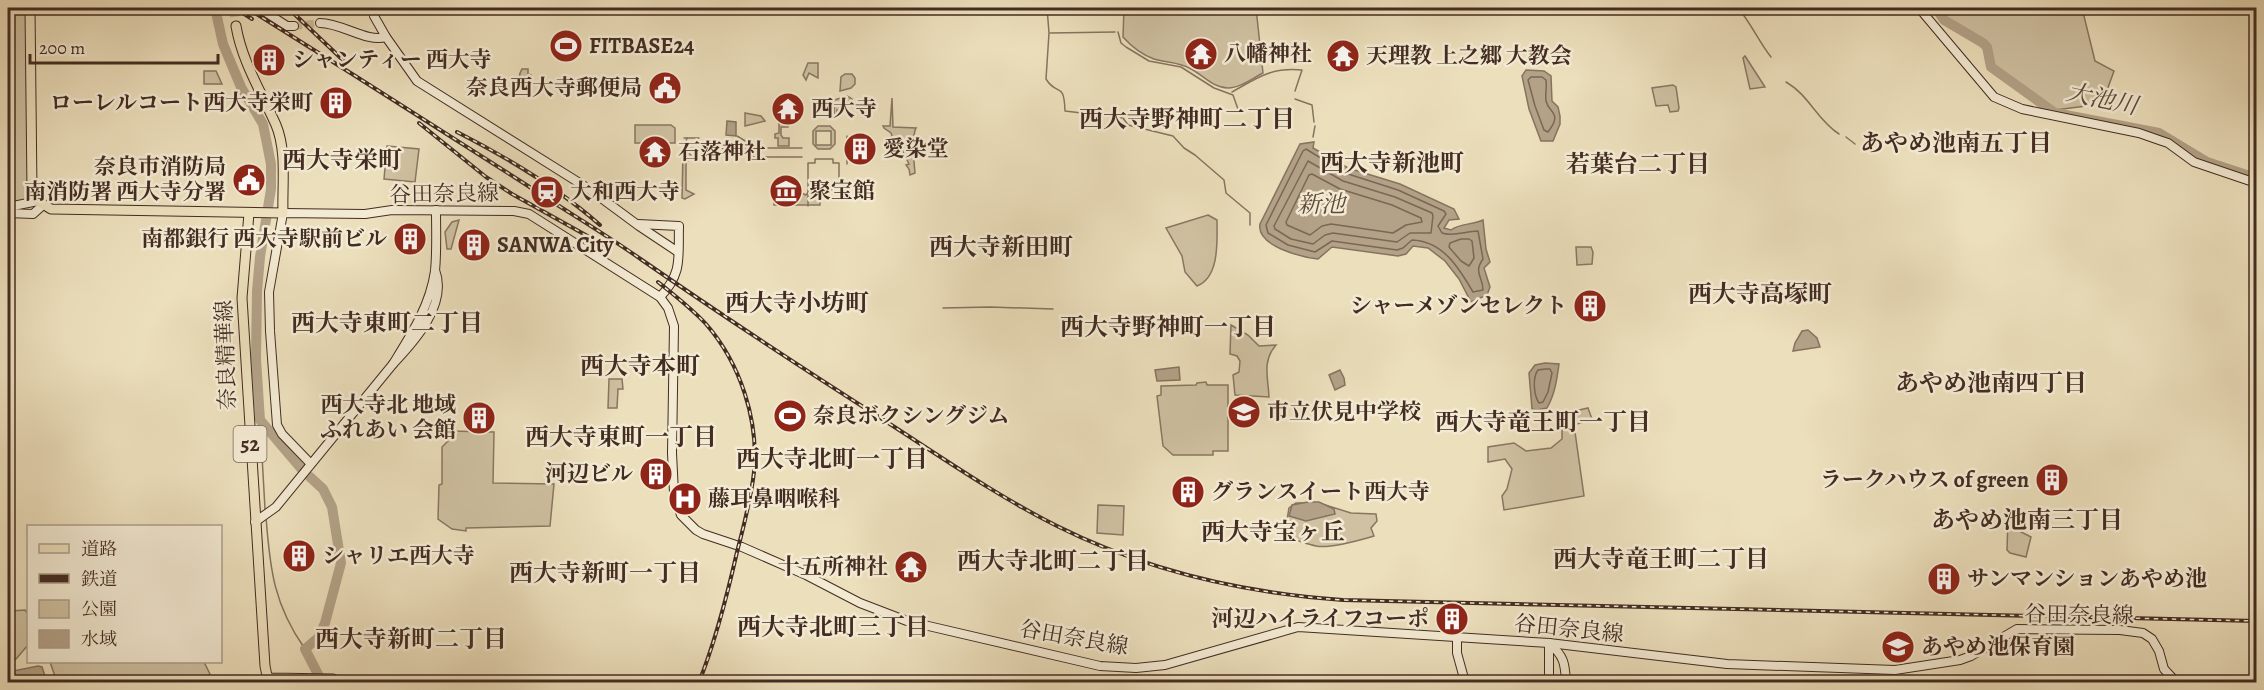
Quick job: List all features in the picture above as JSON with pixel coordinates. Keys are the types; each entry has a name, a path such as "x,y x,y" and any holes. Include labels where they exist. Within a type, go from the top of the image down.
{"main road":[{"path":"30,8 31,176 32,194 40,203 51,209 280,213"},
{"path":"259,8 287,26 294,26"},
{"path":"1919,8 1994,97 2022,109 2159,140 2168,143 2194,162 2256,183"},
{"path":"374,16 417,81 589,189 678,252"},
{"path":"320,23 336,24 377,40 386,37"},
{"path":"236,26 248,65 277,126 281,140 280,213 269,292 277,425 308,466"},
{"path":"8,207 40,203"},
{"path":"8,213 33,214 40,203"},
{"name":"谷田奈良線","path":"280,213 365,214 392,210 494,210 529,214 660,297 668,308 674,326 672,453 674,493 681,515 703,534 742,547 806,575 860,603 907,621 1089,664 1136,668 1165,665 1298,627 1550,643 1727,664 1895,670 1948,663 1971,656 2017,629 2120,630 2143,633 2151,639 2159,651 2164,669 2176,682"},
{"path":"257,521 276,507 419,334 435,303 440,282 435,270 436,210"},
{"name":"奈良精華線","path":"252,213 242,298 266,679 335,681"},
{"path":"637,224 679,226 678,271 660,297"},
{"path":"1457,637 1457,653 1465,682"},
{"path":"1549,682 1550,643"},
{"path":"1550,643 1560,653 1566,665 1566,682"}],"green space":[{"path":"8,8 28,8 28,199 8,205"},
{"name":"八幡神社","path":"1124,8 1256,8 1263,73 1228,88 1213,84 1186,67 1150,57 1137,50 1123,37"},
{"path":"1939,8 2082,8 2095,61 2114,71 2102,104 2055,110 1995,67 1986,41 1945,18"},
{"path":"1745,56 1765,87 1750,89 1743,58"},
{"path":"808,63 818,63 818,78 809,73 806,80 803,75"},
{"path":"522,69 528,69 528,74 531,75 531,94 521,94 520,75"},
{"path":"204,71 216,71 222,84 204,84"},
{"path":"845,74 852,74 855,84 851,88 840,91 841,77"},
{"path":"1673,85 1676,87 1679,108 1678,111 1670,112 1668,105 1656,106 1652,88"},
{"path":"847,96 852,99 853,105 846,104 846,110 837,110 837,114 834,114 834,100"},
{"path":"892,98 893,127 916,128 915,173 910,175 906,165 909,164 902,149 902,141 896,141 893,144 889,139 892,136 891,133 883,126 890,126"},
{"path":"745,113 761,116 765,121 745,126"},
{"path":"779,119 788,119 788,127 781,127 781,135 783,138 789,138 789,146 778,146 778,138 775,138 775,134 779,133"},
{"path":"635,125 671,125 675,128 675,143 635,143"},
{"path":"818,126 830,126 835,131 835,144 830,149 818,149 813,144 813,131","holes":["816,131 831,131 831,145 816,145"]},
{"path":"387,146 419,149 415,182 384,179"},
{"path":"683,152 689,153 693,158 686,162 686,190 694,194 685,199 682,198"},
{"path":"809,191 820,194 820,205 774,205 774,196 797,195 799,192 806,195"},
{"path":"1208,215 1217,220 1216,257 1210,275 1197,286 1185,272 1182,256 1166,228"},
{"path":"459,220 451,249 447,249 445,232 452,222"},
{"path":"1576,247 1591,247 1592,264 1577,265"},
{"path":"1231,325 1248,335 1259,346 1276,345 1267,363 1269,397 1235,395 1233,375 1239,372 1240,361 1237,356 1230,354"},
{"path":"609,379 622,379 623,389 618,389 617,408 608,408"},
{"path":"1206,382 1207,385 1228,385 1228,451 1213,451 1213,455 1173,455 1163,446 1157,396 1161,395 1161,386 1196,385"},
{"path":"1588,408 1592,419 1574,425 1584,496 1504,510 1502,496 1507,489 1512,469 1505,459 1488,462 1488,447 1514,443 1526,451 1551,448 1562,439 1562,414"},
{"path":"448,431 494,432 493,483 554,484 550,526 466,528 466,531 452,529 438,519 439,485 442,484 442,447 448,441"},
{"path":"1296,503 1319,503 1351,513 1376,514 1377,521 1371,528 1374,536 1345,544 1322,547 1288,538 1285,531 1289,508"},
{"path":"1098,505 1124,506 1123,535 1097,533"},
{"path":"2008,517 2025,524 2021,532 2031,537 2026,557 2007,550"},
{"path":"25,610 27,613 27,646 16,659 8,660 8,616 11,611"},
{"path":"50,663 204,663 210,674 200,682 57,682"}],"water":[{"path":"1526,70 1544,71 1551,76 1552,101 1558,107 1560,116 1560,124 1553,141 1541,141 1529,109 1522,76"},
{"path":"727,121 736,122 736,136 726,135"},
{"name":"新池","path":"1314,142 1313,148 1348,168 1400,184 1454,209 1459,219 1449,220 1444,228 1451,230 1483,220 1486,249 1490,262 1484,268 1490,287 1487,295 1471,302 1459,279 1445,261 1428,248 1413,246 1406,254 1398,256 1332,247 1318,259 1281,249 1265,238 1260,224 1300,144"},
{"path":"1808,330 1817,338 1820,347 1793,351 1802,331"},
{"path":"1559,364 1554,392 1547,408 1532,409 1529,373 1535,365"},
{"path":"1179,367 1180,380 1157,381 1155,370"},
{"path":"1340,370 1345,385 1335,390 1329,375"},
{"path":"1319,502 1334,509 1335,514 1306,521 1289,516 1292,505"},
{"path":"42,667 47,682 8,682 8,672"}],"waterway":[{"path":"215,8 223,44 241,87 263,124 271,164 271,189 257,291 256,359 260,420 305,473"},
{"path":"1047,8 1049,33 1046,79 1063,95 1065,111 1123,118 1128,125 1173,136 1184,148 1224,180 1226,193 1250,213 1250,225"},
{"path":"1738,8 1771,57"},
{"name":"大池川","path":"1936,8 1944,20 1987,47 1991,67 2055,113 2159,133 2207,162 2256,178"},
{"path":"1050,33 1115,32"},
{"path":"1118,32 1121,43 1149,61 1181,67 1214,88 1233,95 1239,112"},
{"path":"1232,92 1273,72 1302,70 1295,91"},
{"path":"1786,82 1794,87 1825,122 1839,134"},
{"path":"1295,99 1312,105 1314,122"},
{"path":"866,102 856,102 856,110 866,110"},
{"path":"1313,137 1315,126"},
{"path":"737,136 752,145 752,159"},
{"path":"847,136 847,164"},
{"path":"1846,137 1855,144"},
{"path":"684,138 699,138"},
{"path":"687,138 684,148 752,149"},
{"path":"752,148 802,148"},
{"path":"752,157 802,157"},
{"path":"808,187 815,187 815,190 832,190 832,187 839,187 839,163 833,163 833,159 815,159 815,163 808,163 808,206"},
{"path":"943,308 1053,309"},
{"path":"260,420 265,509"},
{"path":"310,477 323,489 332,507 341,563 325,623 318,638 305,649 322,682"},
{"path":"266,517 269,554 275,586 286,617 305,649"}],"tunnel":[{"path":"233,8 236,26"},
{"path":"294,26 320,23"}],"railway":[{"path":"235,8 252,19"},
{"path":"247,8 599,231 789,359 989,488 1034,514 1091,542 1161,567 1196,577 1269,592 1343,600 2256,621"},
{"path":"288,8 345,62"},
{"path":"419,123 486,177 609,248"},
{"path":"457,132 532,174 600,225"},
{"path":"658,282 706,324 729,356 745,393 753,432 754,472 747,512 721,618 699,682"}],"place":[{"name":"FITBASE24","path":"566,46"},
{"name":"八幡神社","path":"1201,54"},
{"name":"天理教 上之郷 大教会","path":"1343,56"},
{"name":"シャンティー 西大寺","path":"269,60"},
{"name":"奈良西大寺郵便局","path":"665,88"},
{"name":"ローレルコート西大寺栄町","path":"336,103"},
{"name":"西大寺","path":"788,109"},
{"name":"愛染堂","path":"860,149"},
{"name":"石落神社","path":"655,152"},
{"name":"奈良市消防局 南消防署 西大寺分署","path":"249,180"},
{"name":"聚宝館","path":"786,191"},
{"name":"大和西大寺","path":"547,192"},
{"name":"南都銀行 西大寺駅前ビル","path":"410,239"},
{"name":"SANWA City","path":"474,245"},
{"name":"シャーメゾンセレクト","path":"1590,306"},
{"name":"市立伏見中学校","path":"1244,412"},
{"name":"奈良ボクシングジム","path":"790,416"},
{"name":"西大寺北 地域 ふれあい 会館","path":"479,418"},
{"name":"河辺ビル","path":"656,474"},
{"name":"ラークハウス of green","path":"2052,480"},
{"name":"グランスイート西大寺","path":"1188,492"},
{"name":"藤耳鼻咽喉科","path":"685,499"},
{"name":"シャリエ西大寺","path":"299,556"},
{"name":"十五所神社","path":"911,567"},
{"name":"サンマンションあやめ池","path":"1944,579"},
{"name":"河辺ハイライフコーポ","path":"1452,619"},
{"name":"あやめ池保育園","path":"1898,647"}],"district":[{"name":"西大寺野神町二丁目","path":"1187,119"},
{"name":"あやめ池南五丁目","path":"1956,143"},
{"name":"西大寺栄町","path":"342,160"},
{"name":"西大寺新池町","path":"1392,163"},
{"name":"若葉台二丁目","path":"1638,164"},
{"name":"西大寺新田町","path":"1001,247"},
{"name":"西大寺高塚町","path":"1760,294"},
{"name":"西大寺小坊町","path":"797,303"},
{"name":"西大寺東町二丁目","path":"387,323"},
{"name":"西大寺野神町一丁目","path":"1168,327"},
{"name":"西大寺本町","path":"640,366"},
{"name":"あやめ池南四丁目","path":"1991,383"},
{"name":"西大寺竜王町一丁目","path":"1543,422"},
{"name":"西大寺東町一丁目","path":"621,437"},
{"name":"西大寺北町一丁目","path":"832,459"},
{"name":"あやめ池南三丁目","path":"2027,520"},
{"name":"西大寺宝ヶ丘","path":"1273,532"},
{"name":"西大寺竜王町二丁目","path":"1661,559"},
{"name":"西大寺北町二丁目","path":"1053,561"},
{"name":"西大寺新町一丁目","path":"605,573"},
{"name":"西大寺北町三丁目","path":"833,627"},
{"name":"西大寺新町二丁目","path":"411,639"}]}
